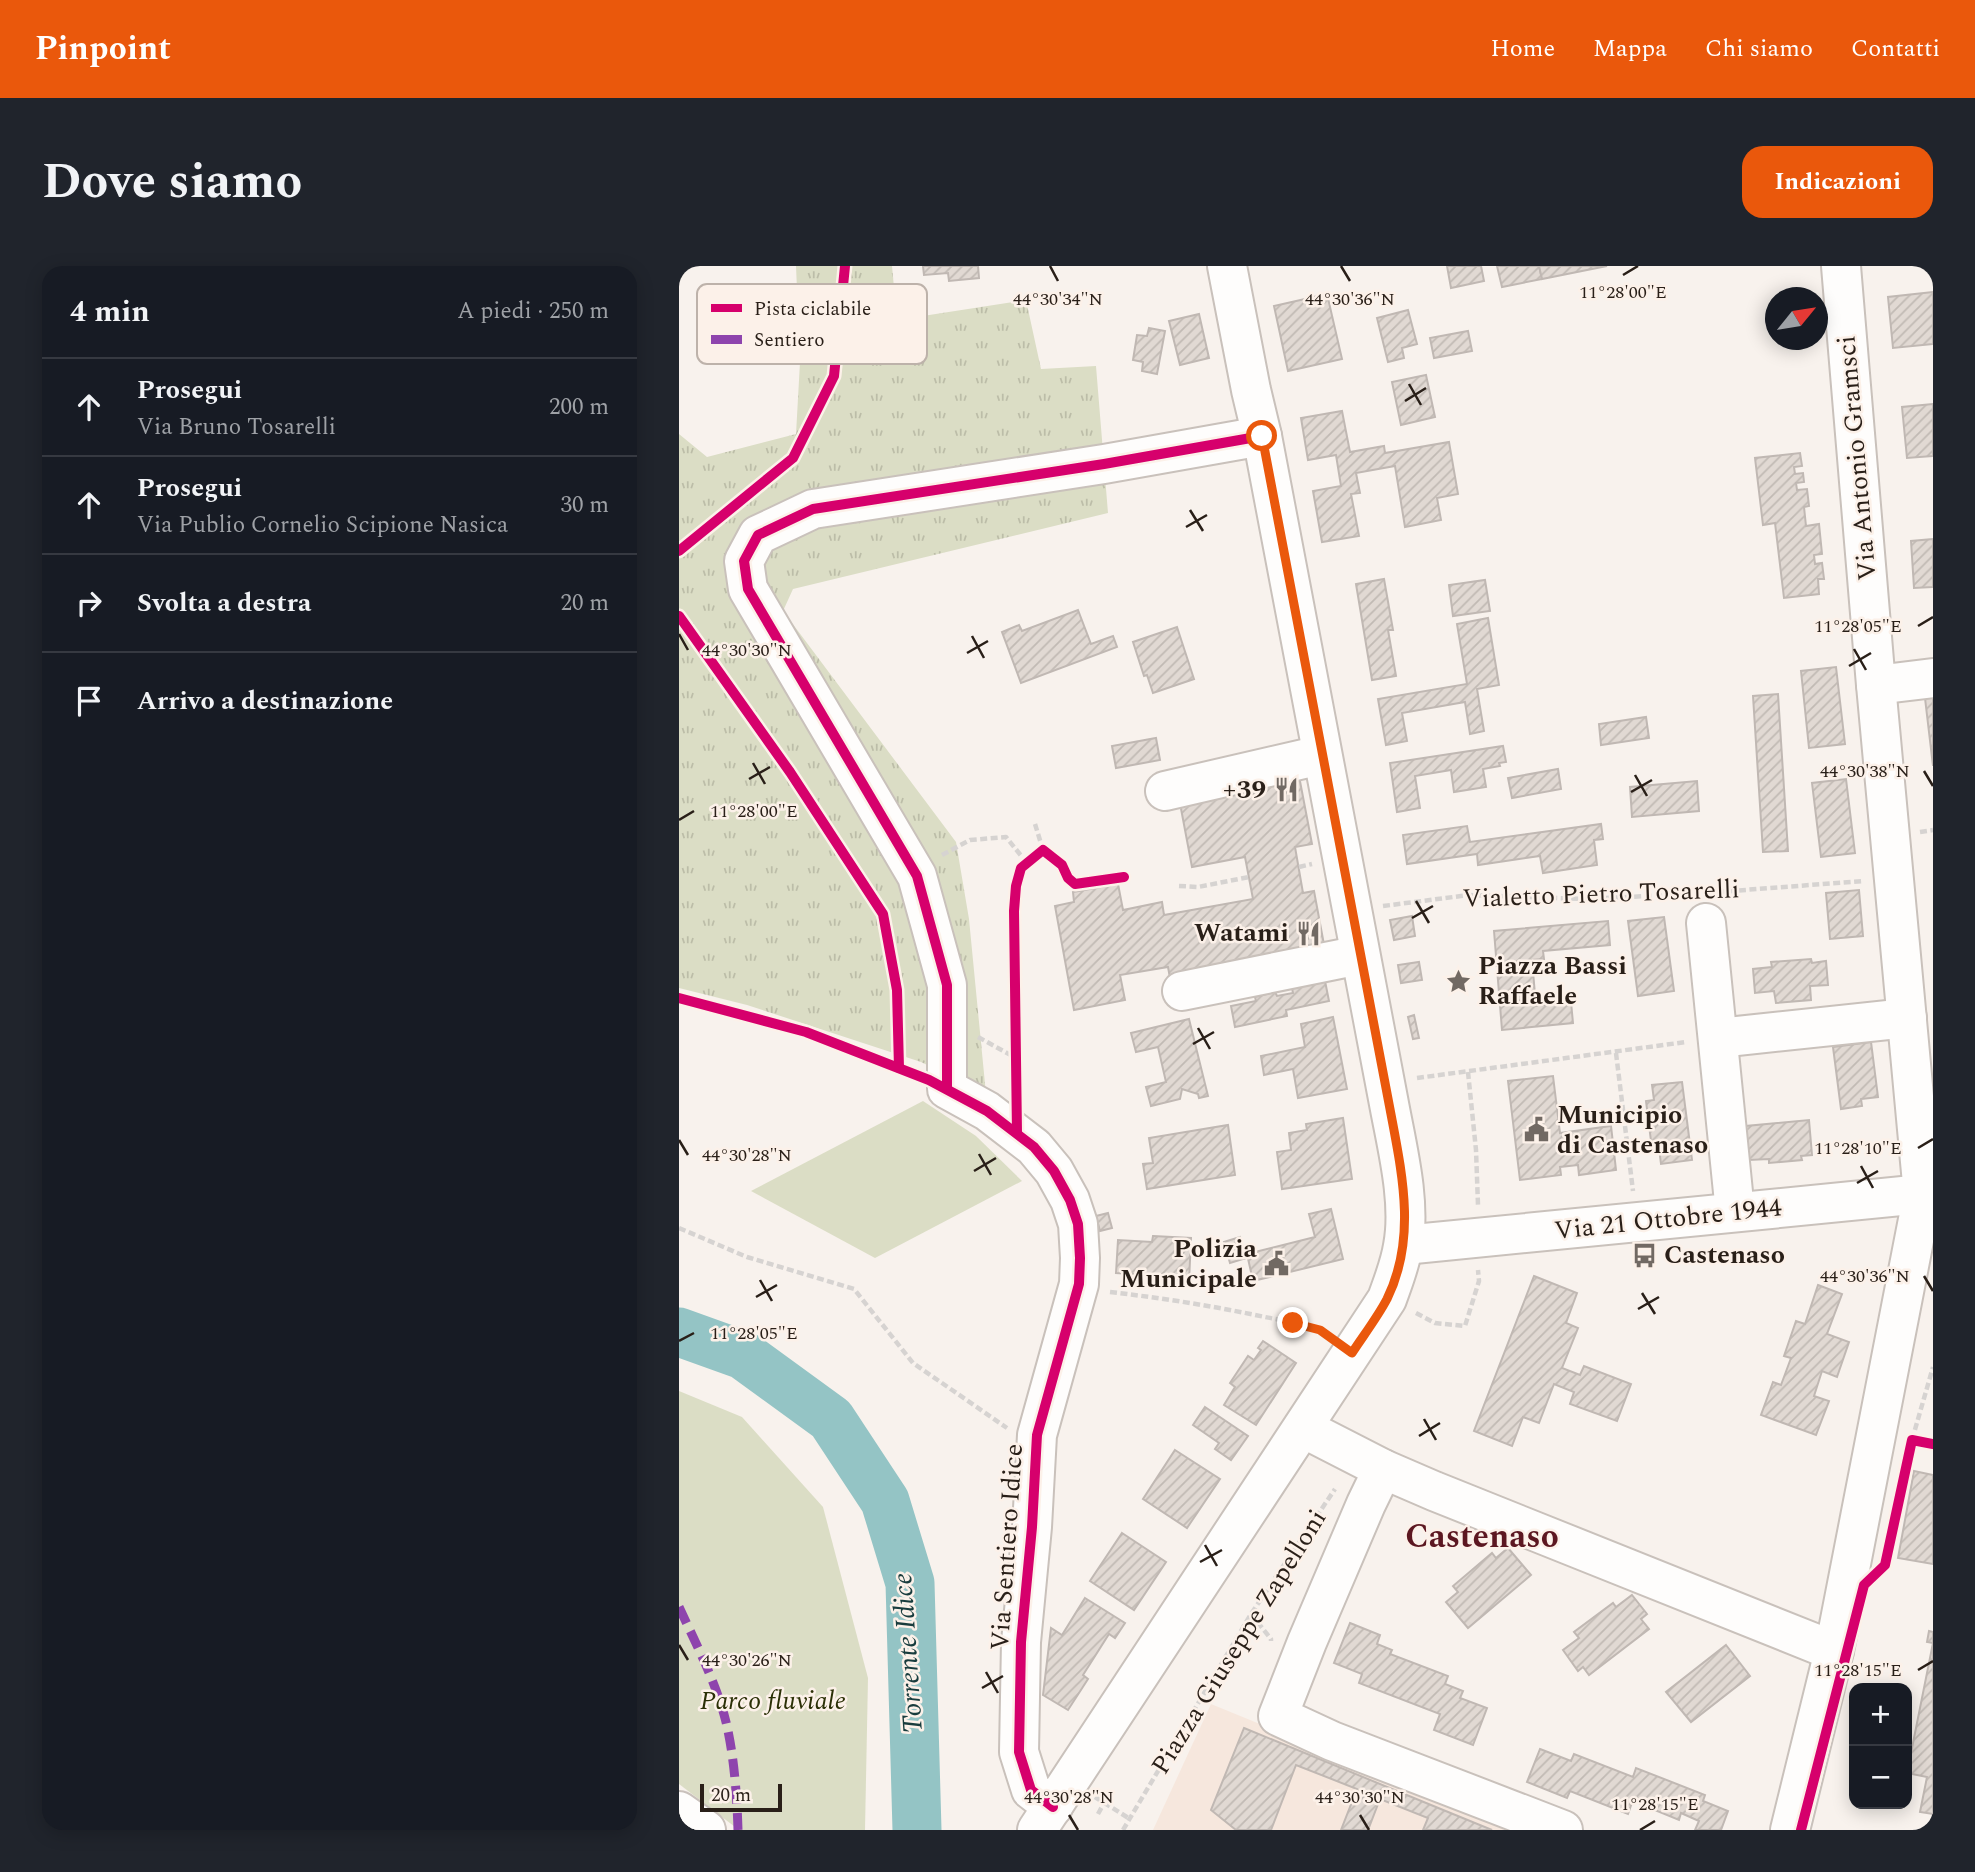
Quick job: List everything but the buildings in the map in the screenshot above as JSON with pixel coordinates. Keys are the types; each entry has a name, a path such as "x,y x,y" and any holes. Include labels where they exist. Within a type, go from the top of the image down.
{"street":[{"path":"1053,1806 1387,1299 1403,1245 1406,1216 1401,1169 1262,436 1227,266"},
{"name":"Via Antonio Gramsci","path":"1790,1830 1835,1651 1928,1193 1907,1018 1840,266"},
{"path":"917,876 748,589 744,561 758,535 813,509 1104,464 1262,436"},
{"path":"1876,685 1933,678"},
{"path":"1165,791 1321,755"},
{"name":"Via Sentiero Idice","path":"917,876 947,985 947,1089 987,1111 1034,1146 1054,1171 1070,1200 1078,1224 1078,1287 1037,1436 1021,1642 1019,1752 1031,1790 1053,1806"},
{"path":"1708,903 1735,1212"},
{"path":"1182,991 1360,955"},
{"path":"1718,1038 1907,1018"},
{"name":"Via 21 Ottobre 1944","path":"1403,1245 1928,1193"},
{"path":"1303,1428 1370,1462 1524,1528 1835,1651"},
{"path":"1370,1462 1318,1617 1278,1716 1332,1741 1563,1830"},
{"path":"679,1811 706,1830"}],"path":[{"path":"1035,824 1043,850 1052,858"},
{"path":"917,876 939,857 970,840 1006,837 1024,866 1043,850"},
{"path":"1179,886 1198,887 1249,877"},
{"path":"1385,1082 1718,1038"},
{"path":"1016,1046 1016,1070"},
{"path":"1616,1053 1637,1222"},
{"path":"679,1228 747,1257 854,1289 913,1363 1017,1435 1037,1436"},
{"path":"1078,1287 1208,1305 1293,1323 1320,1330 1352,1353"},
{"path":"1909,1453 1917,1441 1933,1367"},
{"path":"1095,1818 1104,1803"},
{"path":"1053,1806 1104,1803 1130,1819"}],"shaded area":[{"path":"1211,1704 1519,1830 1153,1830"}],"green space":[{"path":"796,266 892,266 894,284 797,284"},
{"path":"1026,300 1041,369 1096,366 1108,513 793,589 783,611 956,842 969,919 986,1094 921,1062 747,1005 679,988 679,434 707,457 796,434 800,364 927,364 927,315"},
{"path":"923,1101 976,1136 1022,1181 875,1258 751,1191"},
{"name":"Parco fluviale","path":"679,1391 742,1417 823,1507 868,1678 865,1830 739,1830 679,1784"}],"waterway":[{"name":"Torrente Idice","path":"679,1332 743,1355 831,1419 885,1501 910,1583 917,1830"}],"marked path":[{"path":"679,1607 711,1678 726,1722 735,1776 738,1830"}],"cycle path":[{"path":"843,284 845,266"},
{"path":"679,551 793,458 834,376 835,364"},
{"path":"947,1089 947,985 917,876 748,589 744,561 758,535 813,509 1104,464 1262,436"},
{"path":"679,616 790,772 883,914 897,990 899,1068"},
{"path":"1017,1133 1014,911 1021,868 1043,850 1062,865 1068,878 1075,884 1124,877"},
{"path":"679,998 806,1032 929,1080 987,1111 1034,1147 1054,1171 1070,1200 1078,1224 1079,1284 1037,1435 1032,1527 1021,1642 1019,1752 1031,1790 1053,1807"},
{"path":"1801,1830 1864,1585 1885,1565 1912,1440 1933,1444"}],"place":[{"name":"+39","path":"1286,790"},
{"name":"Watami","path":"1309,933"},
{"name":"Piazza Bassi Raffaele","path":"1458,981"},
{"name":"Municipio di Castenaso","path":"1537,1130"},
{"name":"Castenaso","path":"1644,1255"},
{"name":"Polizia Municipale","path":"1277,1264"}],"district":[{"name":"Castenaso","path":"1482,1537"}],"route":[{"path":"1262,436 1390,1109 1406,1216 1403,1245 1387,1299 1352,1353 1320,1330 1293,1323"}]}
